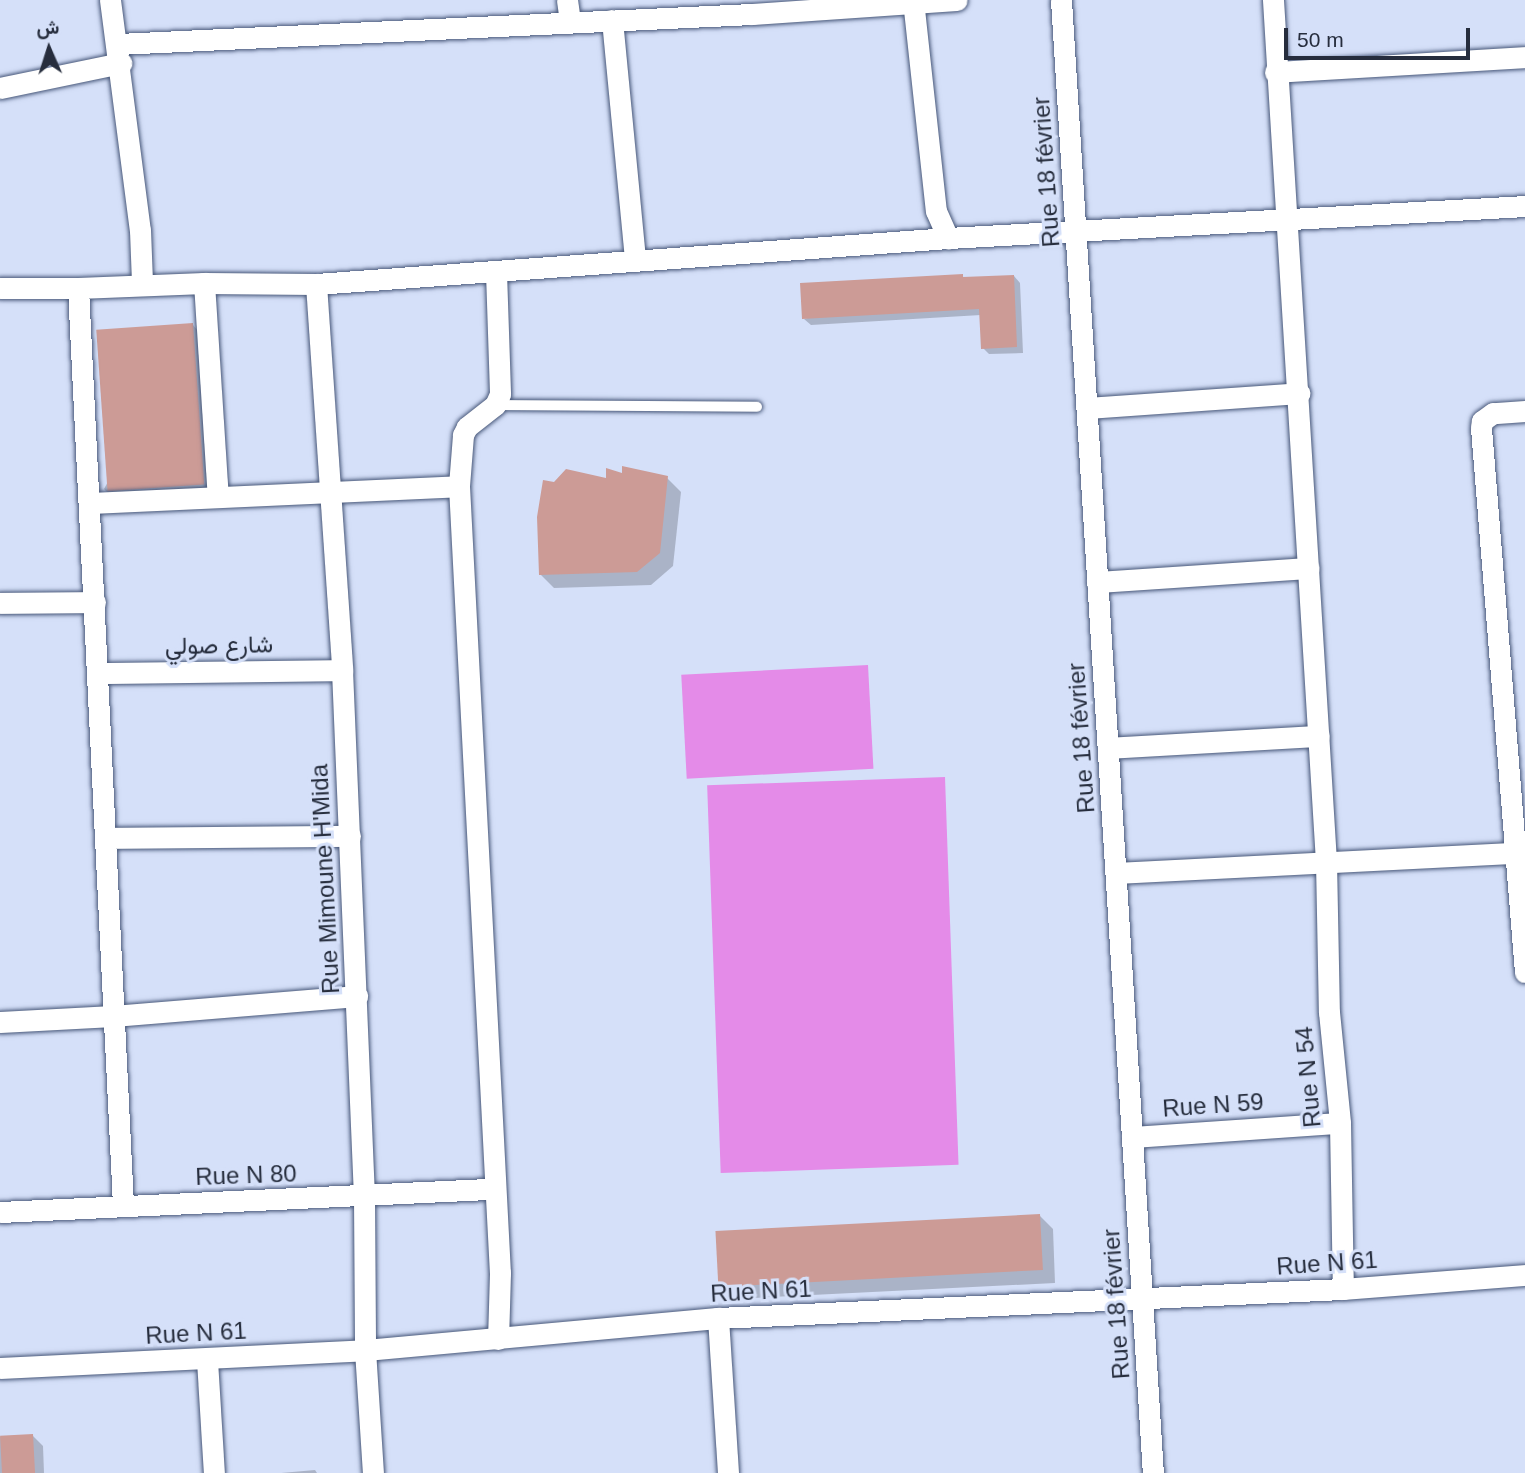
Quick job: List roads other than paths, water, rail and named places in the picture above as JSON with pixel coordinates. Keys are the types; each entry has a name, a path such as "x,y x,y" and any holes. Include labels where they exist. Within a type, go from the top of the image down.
{"street":[{"path":"110,0 120,53 140,230 142,283"},
{"path":"567,0 570,22"},
{"path":"0,88 120,53 612,20 751,7 957,0"},
{"name":"Rue 18 février","path":"1061,0 1153,1473"},
{"name":"Rue N 54","path":"1273,0 1276,72 1289,220 1326,861 1329,1013 1340,1123 1343,1289"},
{"path":"913,2 936,211 948,238"},
{"path":"612,20 635,260"},
{"path":"1276,72 1525,57"},
{"path":"0,288 78,288 142,283 316,284 948,238 1525,206"},
{"path":"496,272 500,394 495,405 467,426 459,486 500,1273 498,1339"},
{"path":"204,283 218,497"},
{"name":"Rue Mimoune H'Mida","path":"316,284 342,670 350,836 364,1197 365,1350 373,1473"},
{"path":"78,288 123,1205"},
{"path":"1087,408 1299,393"},
{"path":"1525,411 1493,413 1482,421 1481,428 1519,852 1525,972"},
{"path":"90,502 459,486"},
{"path":"1097,582 1309,568"},
{"path":"0,603 95,602"},
{"name":"شارع صولي","path":"97,673 342,670"},
{"path":"1108,748 1319,736"},
{"path":"105,838 350,836"},
{"path":"1116,873 1519,852"},
{"path":"0,1022 114,1016 357,996"},
{"name":"Rue N 59","path":"1132,1137 1340,1123"},
{"name":"Rue N 80","path":"0,1212 494,1189"},
{"name":"Rue N 61","path":"0,1368 207,1360 365,1350 718,1318 1142,1300 1343,1289 1525,1275"},
{"path":"718,1318 728,1473"},
{"path":"207,1360 214,1473"}],"lane":[{"path":"495,405 757,407"}]}
